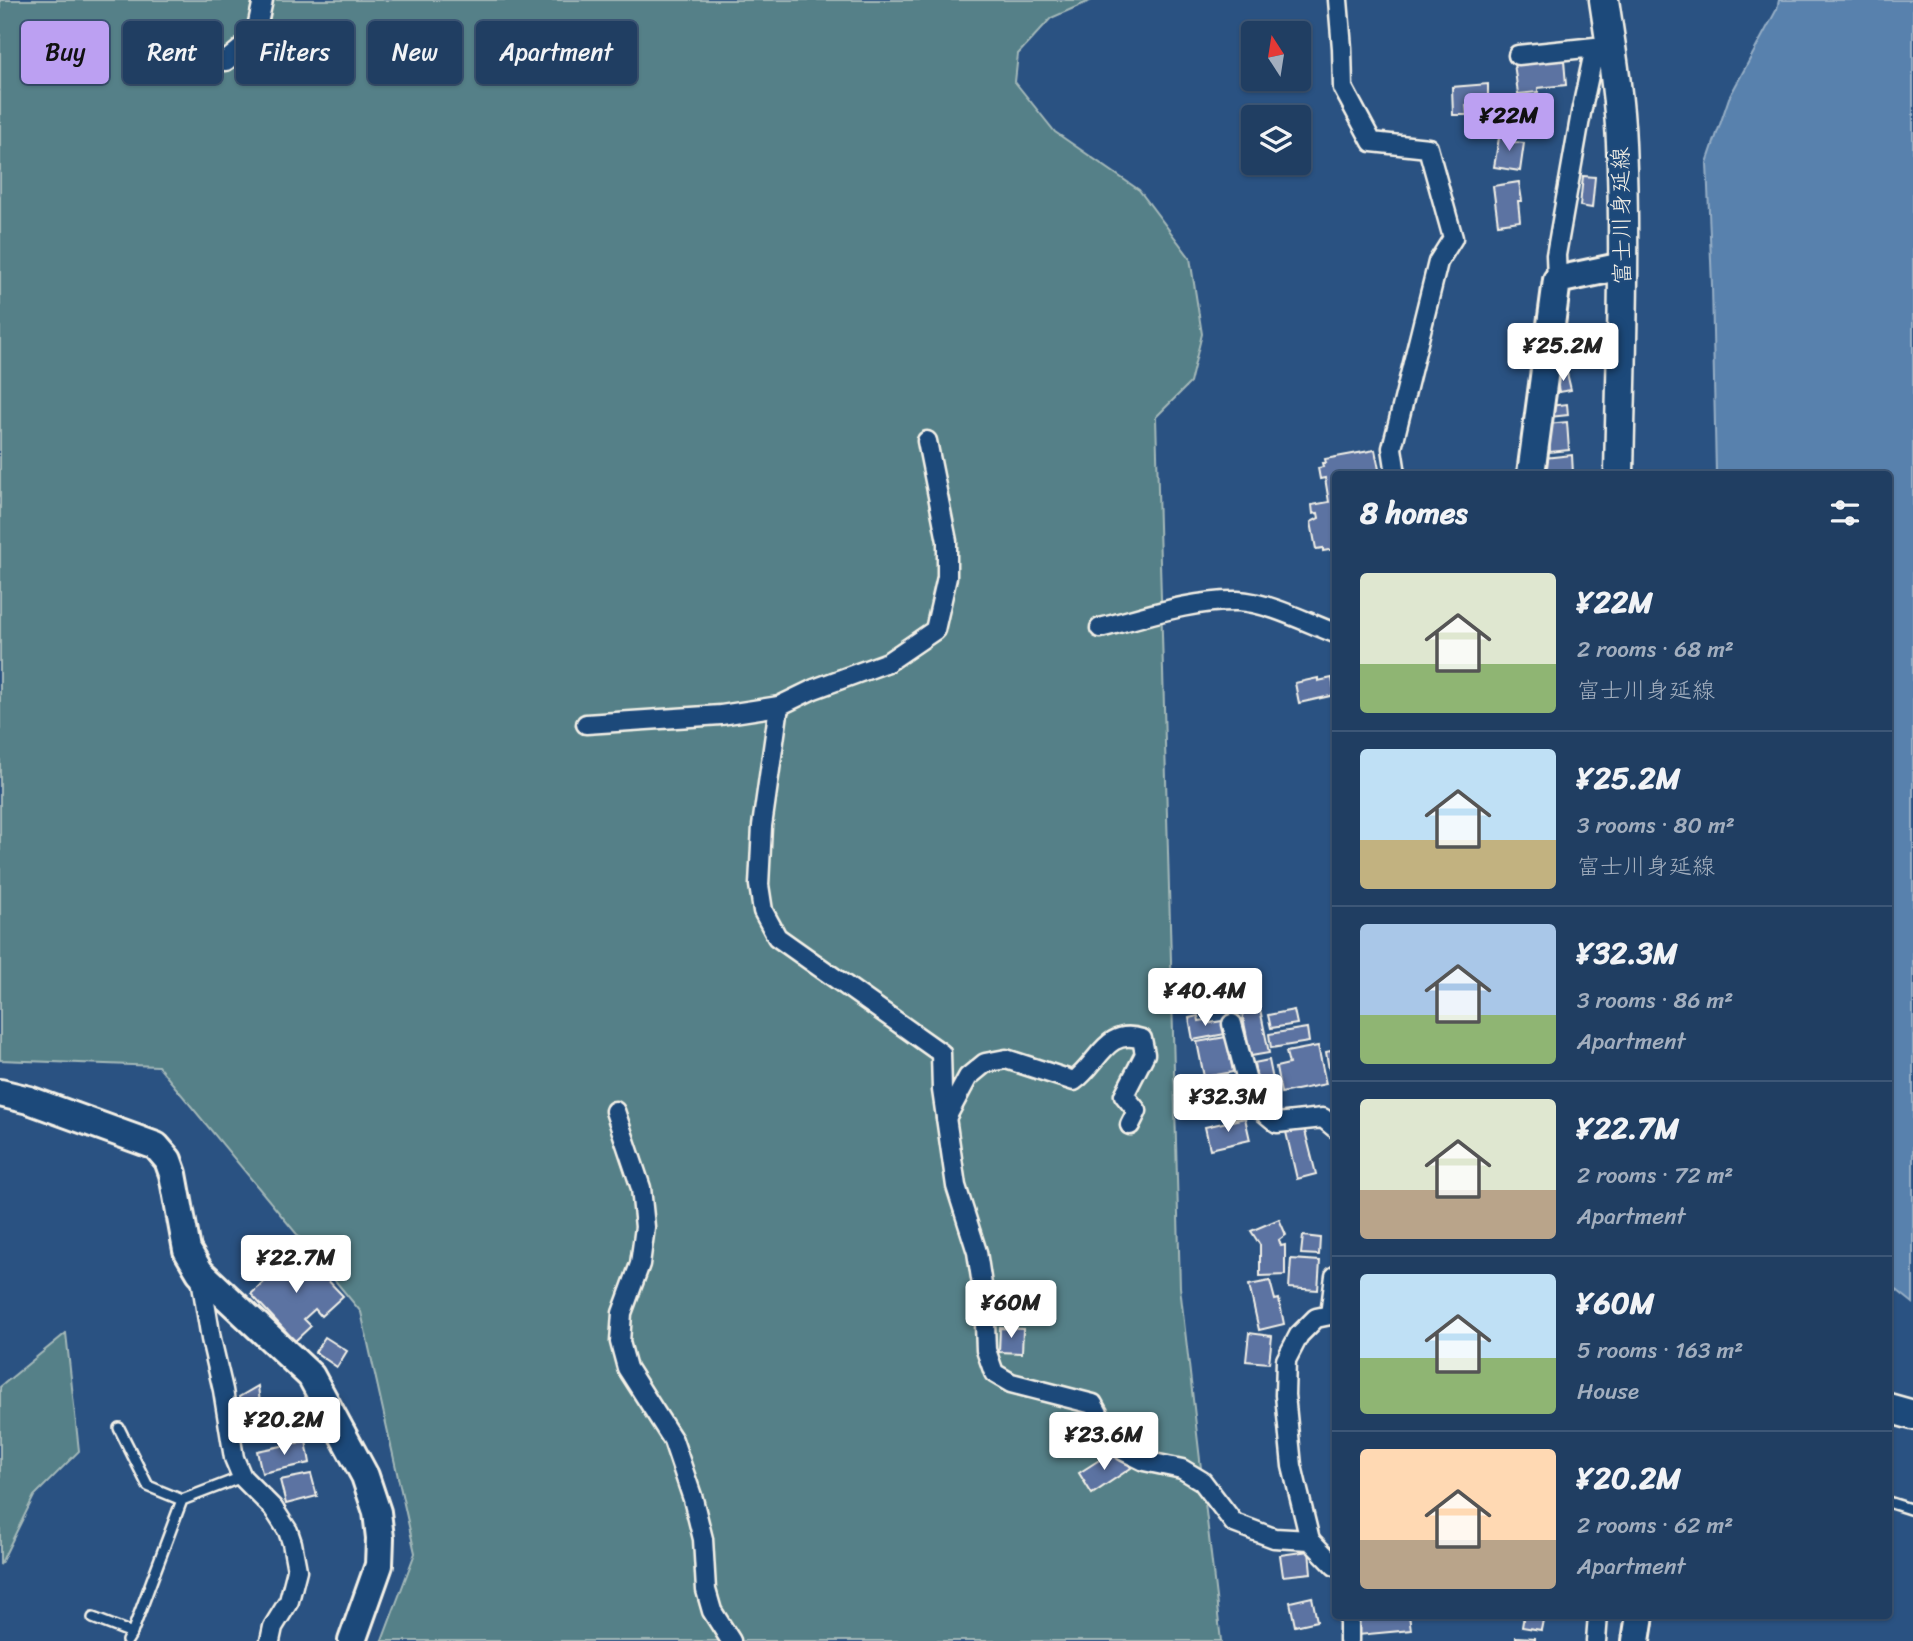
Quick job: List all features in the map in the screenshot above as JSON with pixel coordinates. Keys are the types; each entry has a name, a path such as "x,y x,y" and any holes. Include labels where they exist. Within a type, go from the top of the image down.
{"main road":[{"name":"富士川身延線","path":"1604,0 1621,142 1623,266 1619,471"},
{"path":"1892,1409 1913,1415"}],"street":[{"path":"222,60 226,61 255,37 263,0"},
{"path":"1338,0 1343,88 1372,142 1428,148 1453,238 1438,262 1392,449 1396,471"},
{"path":"1518,55 1595,47 1556,255 1557,280 1531,471"},
{"path":"1557,280 1623,266"},
{"path":"586,724 721,715 779,706 814,689 888,662 935,630 947,577 947,541 927,441"},
{"path":"1100,628 1199,604 1240,601 1265,607 1332,633"},
{"path":"779,706 762,825 759,885 763,911 777,937 941,1053 942,1090 956,1185 977,1252 984,1298 986,1350 994,1373 1011,1383 1093,1404 1109,1433 1124,1451 1144,1461 1182,1469 1202,1481 1234,1522 1274,1538 1310,1539"},
{"path":"1232,1024 1253,1103 1277,1123 1323,1118 1332,1126"},
{"path":"946,1118 968,1077 985,1063 1006,1059 1074,1081 1086,1072 1107,1043 1132,1036 1142,1040 1145,1054 1124,1095 1137,1111 1130,1125"},
{"path":"0,1093 29,1100 156,1146 168,1160 173,1174 187,1250 200,1272 311,1376 365,1476 377,1512 379,1565 352,1641"},
{"path":"1220,1098 1229,1110 1253,1103"},
{"path":"615,1111 640,1188 645,1227 640,1264 622,1313 621,1342 627,1368 673,1440 703,1539 706,1590 712,1611 731,1641"},
{"path":"200,1272 234,1458 242,1476 273,1508 288,1531 292,1543 297,1570 289,1601 273,1627 270,1641"},
{"path":"1332,1314 1316,1318 1298,1335 1286,1360 1284,1395 1292,1466 1310,1539 1332,1563"},
{"path":"1349,1619 1349,1641"},
{"path":"1596,1641 1598,1619"},
{"path":"1636,1641 1639,1619"}],"lane":[{"path":"119,1428 149,1486 182,1500 242,1476"},
{"path":"93,1618 130,1637 182,1500"},
{"path":"1892,1503 1913,1510"}],"green space":[{"path":"0,0 1092,0 1051,18 1018,54 1015,82 1055,132 1139,190 1190,258 1202,334 1190,383 1156,417 1180,1287 1221,1641 382,1641 415,1553 361,1312 158,1066 0,1060"},
{"path":"66,1333 79,1451 34,1496 0,1565 0,1387"}],"water":[{"path":"1779,0 1913,0 1913,1303 1892,1286 1892,471 1716,471 1707,163 1729,98 1777,9"}],"building":[{"path":"1564,60 1566,85 1538,88 1538,92 1518,94 1514,63"},
{"path":"1488,84 1488,103 1466,105 1467,115 1453,115 1452,87"},
{"path":"1500,132 1515,135 1514,142 1524,143 1520,171 1494,167"},
{"path":"1583,176 1595,177 1592,208 1580,206"},
{"path":"1519,182 1522,201 1518,201 1520,221 1498,224 1493,186"},
{"path":"1567,356 1568,369 1557,370 1556,357"},
{"path":"1567,373 1571,390 1559,392 1556,375"},
{"path":"1567,404 1568,415 1550,417 1549,406"},
{"path":"1567,422 1569,450 1550,452 1548,424"},
{"path":"1375,450 1379,471 1332,471 1332,550 1323,551 1323,548 1316,549 1311,522 1319,518 1318,513 1313,514 1312,505 1329,502 1325,478 1320,479 1318,468 1323,467 1325,459"},
{"path":"1572,455 1573,471 1545,471 1544,458"},
{"path":"1332,678 1332,696 1299,703 1295,683"},
{"path":"1260,1009 1269,1053 1251,1056 1242,1013"},
{"path":"1294,1010 1297,1024 1271,1028 1268,1015"},
{"path":"1198,1016 1199,1021 1222,1021 1225,1034 1193,1040 1189,1018"},
{"path":"1307,1028 1309,1042 1271,1048 1269,1034"},
{"path":"1226,1037 1233,1072 1204,1077 1197,1042"},
{"path":"1318,1046 1326,1084 1281,1093 1276,1067 1289,1064 1286,1052"},
{"path":"1332,1051 1332,1068 1329,1069 1326,1052"},
{"path":"1269,1060 1275,1090 1259,1092 1254,1063"},
{"path":"1245,1118 1250,1140 1210,1149 1205,1127"},
{"path":"1304,1127 1316,1174 1297,1179 1286,1132"},
{"path":"1279,1219 1286,1235 1279,1240 1281,1246 1285,1245 1285,1275 1260,1276 1260,1245 1251,1231"},
{"path":"1303,1236 1320,1238 1319,1255 1301,1254"},
{"path":"299,1250 343,1296 321,1316 315,1309 304,1319 311,1326 295,1341 251,1294"},
{"path":"1291,1259 1320,1261 1318,1290 1289,1288"},
{"path":"1270,1281 1275,1300 1279,1299 1284,1324 1259,1330 1249,1285"},
{"path":"1000,1328 1023,1329 1022,1353 999,1352"},
{"path":"1249,1333 1272,1336 1269,1363 1246,1361"},
{"path":"325,1337 347,1351 337,1367 315,1352"},
{"path":"258,1386 260,1403 268,1402 273,1434 245,1438 239,1397"},
{"path":"306,1441 310,1463 262,1473 257,1451"},
{"path":"1121,1452 1131,1468 1092,1494 1079,1473 1107,1455 1110,1459"},
{"path":"311,1474 317,1496 286,1504 280,1480"},
{"path":"1309,1551 1311,1573 1283,1576 1280,1555"},
{"path":"1312,1597 1317,1621 1295,1626 1290,1602"},
{"path":"1356,1619 1410,1619 1411,1630 1358,1635"},
{"path":"1523,1619 1543,1619 1541,1630 1522,1627"},
{"path":"1516,1637 1535,1638 1535,1641 1516,1641"}]}
